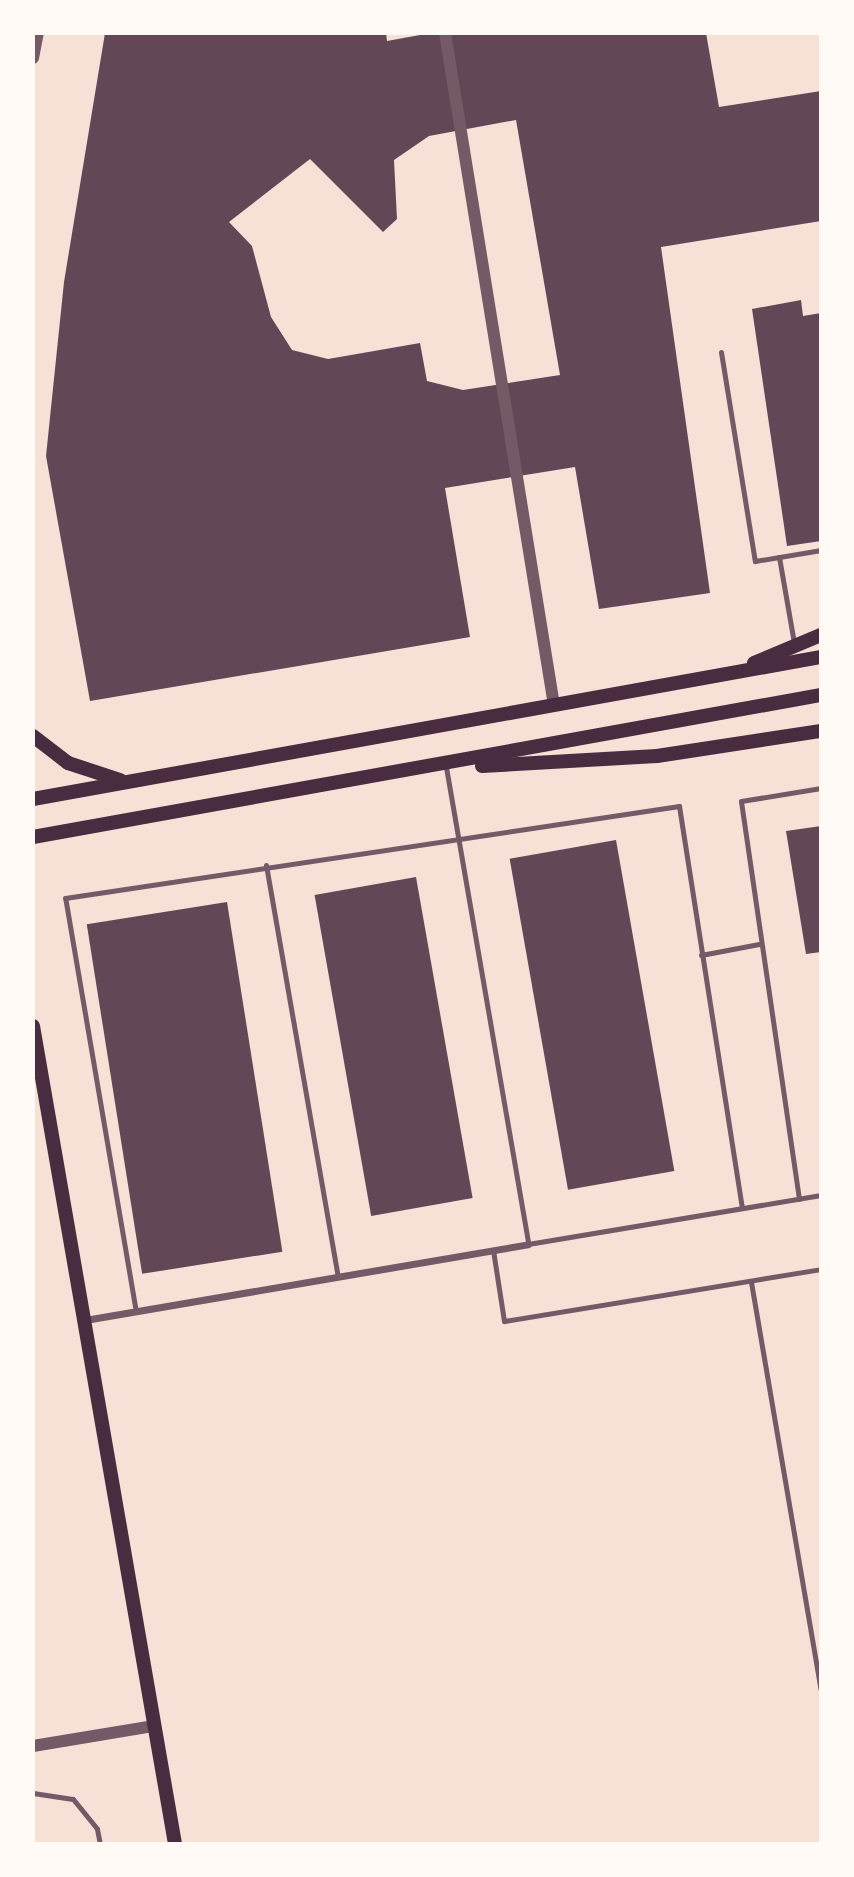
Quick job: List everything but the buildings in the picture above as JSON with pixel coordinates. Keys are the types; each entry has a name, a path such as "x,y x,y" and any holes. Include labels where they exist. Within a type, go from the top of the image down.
{"main road":[{"path":"735,671 821,635"},
{"path":"33,799 821,657"},
{"path":"33,837 446,766 821,695"},
{"path":"446,766 657,757 821,731"},
{"path":"33,736 68,763 128,782"},
{"path":"33,1026 175,1844"}],"street":[{"path":"33,58 38,33"},
{"path":"446,33 554,705"},
{"path":"85,1320 528,1244"},
{"path":"33,1746 154,1726"}],"lane":[{"path":"721,352 755,561 821,550"},
{"path":"779,557 794,646"},
{"path":"446,766 528,1244 821,1195"},
{"path":"799,1199 759,944 741,802 821,788"},
{"path":"136,1312 65,898 266,865 679,806 742,1208"},
{"path":"266,865 338,1277"},
{"path":"701,955 759,944"},
{"path":"493,1251 504,1321 821,1269"},
{"path":"751,1282 821,1690"},
{"path":"33,1793 73,1799 97,1829 100,1844"}]}
